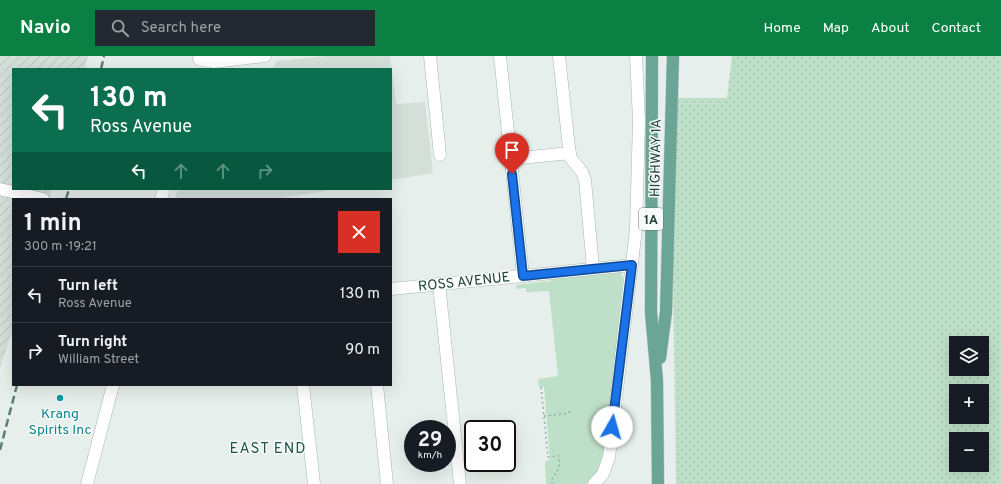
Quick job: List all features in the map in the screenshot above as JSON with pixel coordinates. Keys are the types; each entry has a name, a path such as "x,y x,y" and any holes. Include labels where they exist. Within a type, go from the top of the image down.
{"main road":[{"name":"HIGHWAY 1A","path":"652,56 651,312 657,381 658,484"},
{"name":"HIGHWAY 1A","path":"657,381 666,312 673,56"}],"street":[{"path":"198,61 214,62 265,56"},
{"path":"430,56 440,155"},
{"path":"500,56 523,276"},
{"path":"559,56 570,157 582,172 586,180 593,268"},
{"path":"594,484 603,474 609,457 637,222 639,104 636,56"},
{"path":"511,159 570,153"},
{"path":"0,188 39,198"},
{"name":"ROSS AVENUE","path":"392,288 632,265"},
{"path":"440,284 460,484"},
{"path":"87,484 113,386"},
{"path":"303,386 314,484"},
{"path":"377,386 388,484"}],"path":[{"path":"541,387 548,457 559,456 559,468 552,479 552,484"},
{"path":"544,416 564,414 573,410"}],"shaded area":[{"path":"0,56 88,56 85,68 12,68 12,190 52,190 49,198 12,198 12,331 0,368"},
{"path":"327,56 390,56 392,68 273,68 276,61"},
{"path":"392,72 396,104 425,102 433,173 392,180"},
{"path":"178,190 330,190 282,198 175,198"}],"green space":[{"path":"732,56 1001,56 1001,484 676,484 673,270 675,98 727,98"},
{"path":"621,273 623,279 606,448 598,472 586,484 546,484 545,464 546,461 550,460 544,387 539,387 538,379 558,376 549,291 526,292 526,288 517,289 516,285 551,281 551,279"}],"railway":[{"path":"101,68 104,56"},
{"path":"66,198 69,190"},
{"path":"0,450 17,386"}],"place":[{"name":"Krang Spirits Inc","path":"60,398"}],"district":[{"name":"EAST END","path":"268,448"}],"route":[{"path":"512,174 523,276 632,265 612,427"}]}
